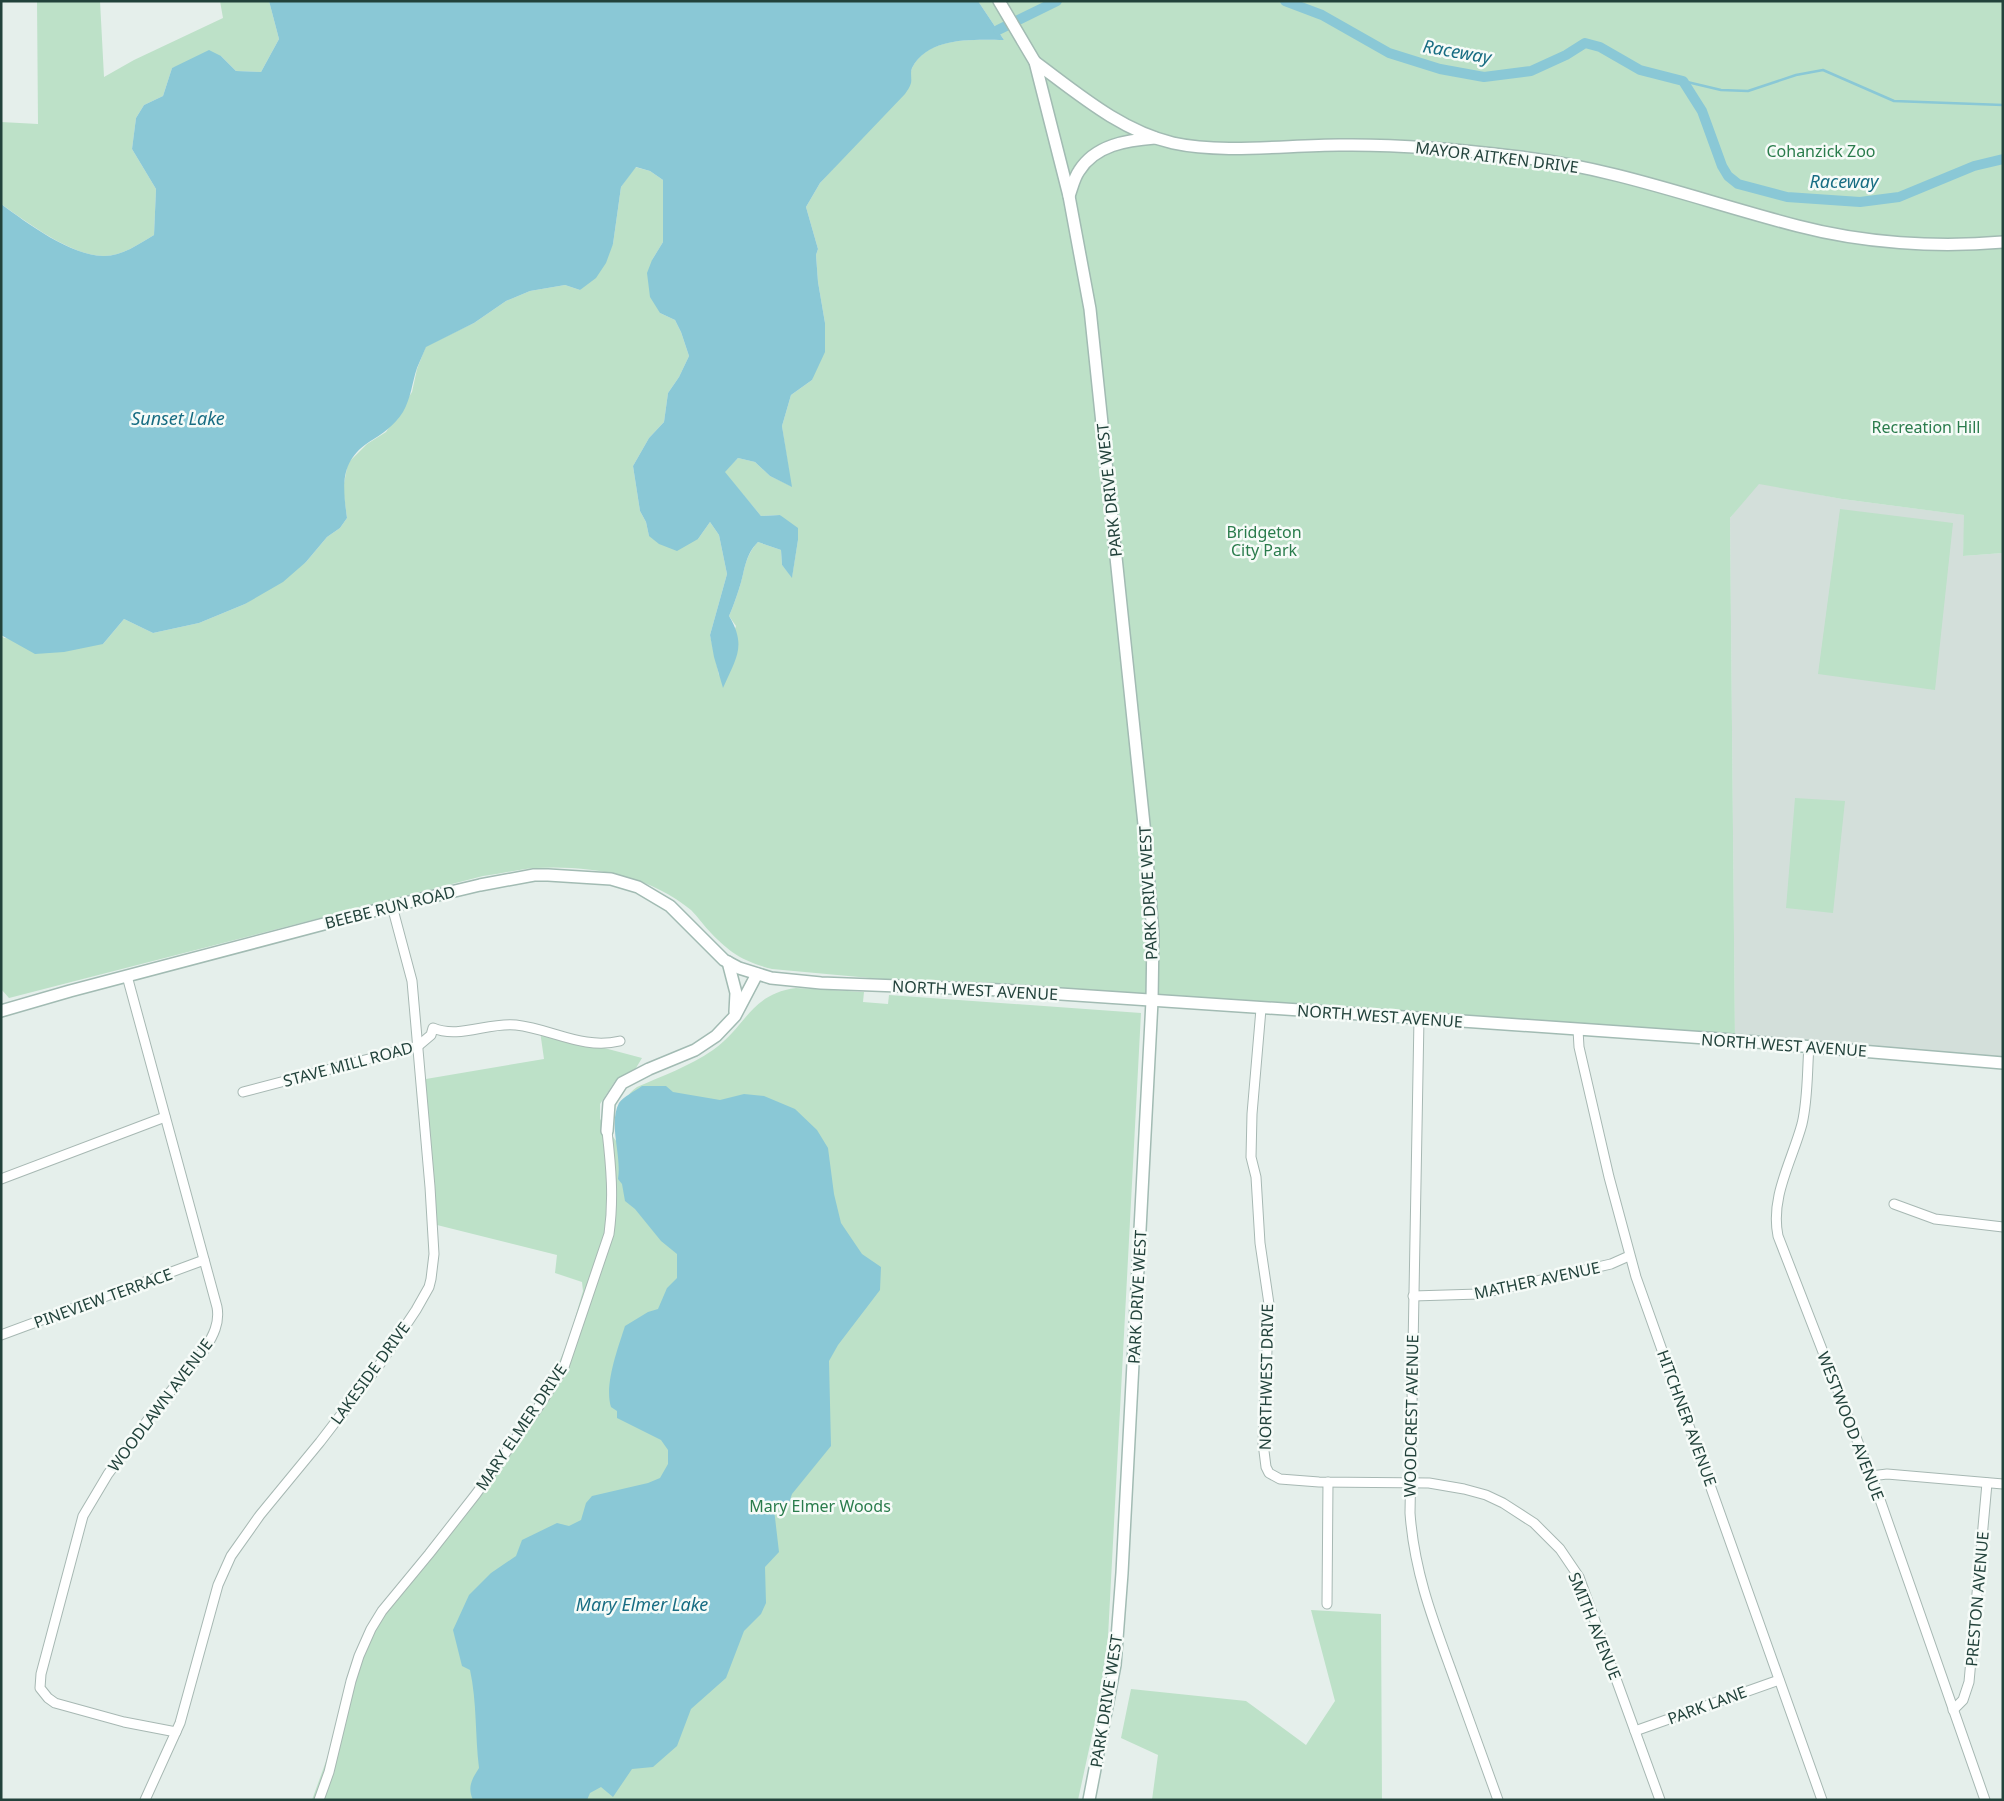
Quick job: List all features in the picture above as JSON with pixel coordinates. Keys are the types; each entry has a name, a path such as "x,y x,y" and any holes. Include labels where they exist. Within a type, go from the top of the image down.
{"street":[{"name":"PARK DRIVE WEST","path":"999,1 1035,62 1069,196 1090,309 1138,755 1151,907 1152,1001 1121,1588 1112,1684 1089,1800"},
{"name":"MAYOR AITKEN DRIVE","path":"1035,62 1084,99 1116,119 1156,138 1175,143 1213,146 1392,145 1522,157 1626,177 1823,231 1866,238 1949,245 2003,242"},
{"path":"1069,196 1078,172 1105,148 1125,141 1156,138"},
{"name":"BEEBE RUN ROAD","path":"1,1011 392,906 480,885 534,876 585,876 610,879 638,887 670,906 719,956 756,974"},
{"name":"LAKESIDE DRIVE","path":"145,1800 176,1732 218,1585 231,1556 260,1515 320,1442 380,1364 429,1287 434,1254 422,1081 412,981 392,906"},
{"path":"728,962 736,993 735,1016"},
{"name":"NORTH WEST AVENUE","path":"756,974 771,978 821,983 1001,990 1261,1009 1419,1018 1809,1046 2003,1063"},
{"name":"MARY ELMER DRIVE","path":"319,1800 329,1772 353,1673 375,1620 476,1494 539,1406 564,1367 609,1234 612,1212 612,1187 607,1131 609,1103 622,1083 640,1073 695,1050 724,1029 735,1016 756,974"},
{"name":"WOODLAWN AVENUE","path":"127,976 219,1314 216,1329 205,1350 150,1417 108,1474 83,1516 41,1674 40,1685 44,1694 55,1702 124,1722 176,1732"},
{"name":"NORTHWEST DRIVE","path":"1261,1009 1252,1114 1251,1157 1256,1177 1260,1243 1269,1304 1264,1454 1266,1467 1273,1476 1280,1479 1328,1482"},
{"name":"WOODCREST AVENUE","path":"1419,1018 1410,1522 1417,1569 1436,1628 1498,1800"},
{"name":"STAVE MILL ROAD","path":"243,1092 418,1046 431,1035 433,1028 447,1032 516,1025 594,1044 609,1044 620,1041"},
{"name":"HITCHNER AVENUE","path":"1578,1030 1579,1048 1629,1256 1822,1800"},
{"name":"WESTWOOD AVENUE","path":"1809,1046 1806,1100 1802,1122 1782,1182 1776,1224 1782,1247 1871,1476 1986,1800"},
{"path":"1,1179 165,1117"},
{"path":"1894,1204 1936,1219 2003,1226"},
{"name":"MATHER AVENUE","path":"1414,1296 1480,1294 1602,1266 1629,1256"},
{"name":"PINEVIEW TERRACE","path":"1,1335 204,1260"},
{"path":"1871,1476 1887,1474 2003,1484"},
{"path":"1326,1604 1328,1482"},
{"name":"SMITH AVENUE","path":"1328,1482 1447,1485 1503,1503 1548,1536 1579,1577 1660,1800"},
{"name":"PRESTON AVENUE","path":"1953,1710 1963,1700 1969,1682 1987,1482"},
{"name":"PARK LANE","path":"1635,1731 1779,1680"}],"shaded area":[{"path":"1758,483 1842,499 1965,515 1963,556 2003,553 2003,1063 1735,1041 1730,518"}],"green space":[{"path":"37,1 100,1 104,77 134,60 223,18 220,1 269,1 279,39 261,72 236,71 221,56 172,68 163,96 144,105 136,118 132,149 156,189 154,235 117,254 91,255 64,244 50,237 1,204 1,122 38,124"},
{"name":"Bridgeton City Park","path":"978,1 2003,1 2003,553 1963,556 1964,515 1842,499 1759,484 1730,518 1735,1041 1001,990 772,969 746,960 732,952 711,933 691,910 657,888 618,875 577,868 530,869 483,876 9,998 1,989 1,635 4,638 103,644 124,619 153,633 199,623 245,604 306,562 327,537 340,528 347,518 343,488 348,463 367,444 386,432 412,392 417,369 426,346 474,323 506,301 530,291 565,285 580,290 613,244 621,187 635,167 650,171 663,180 663,242 652,260 660,313 675,320 689,356 679,377 668,393 664,422 649,438 633,466 640,511 646,522 649,536 698,539 710,522 719,535 727,574 710,635 719,675 736,626 729,616 747,559 758,542 781,550 782,565 792,577 798,540 780,515 761,516 724,472 738,458 755,462 770,476 791,486 782,426 791,395 812,380 825,323 818,282 816,255 818,249 806,207 820,183 910,84 911,70 919,58 929,50 953,42 1004,40"},
{"path":"1840,509 1953,523 1935,690 1818,674"},
{"path":"1795,798 1845,801 1833,913 1786,908"},
{"name":"Mary Elmer Woods","path":"796,988 864,992 863,1002 888,1004 889,995 1141,1013 1108,1637 1099,1703 1078,1800 312,1800 379,1618 536,1414 568,1342 583,1291 582,1282 555,1273 557,1255 433,1224 420,1080 544,1059 540,1031 642,1058 636,1068 615,1081 600,1104 600,1119 619,1145 623,1106 626,1099 637,1087 704,1056 724,1041 758,1004 781,991"},
{"path":"1311,1610 1381,1614 1382,1800 1152,1800 1158,1755 1121,1738 1131,1689 1246,1701 1306,1745 1335,1701"}],"water":[{"name":"Sunset Lake","path":"269,1 978,1 1004,40 966,40 941,45 929,50 912,68 911,83 905,94 820,183 806,207 818,249 816,255 818,282 825,323 825,352 812,380 791,395 782,426 792,487 770,476 755,462 738,458 725,472 761,516 780,515 798,528 792,578 782,565 781,550 758,542 753,547 747,559 729,616 737,636 738,652 723,688 710,635 727,574 719,535 710,522 698,539 677,551 659,544 649,536 646,522 640,511 633,466 649,438 664,422 668,393 679,377 689,356 675,320 660,313 650,297 647,273 652,260 663,242 663,180 650,171 636,167 621,187 613,244 606,263 596,278 580,290 565,285 530,291 506,301 474,323 426,347 403,412 388,429 359,450 352,458 345,476 344,486 347,518 340,528 327,537 306,562 283,582 245,604 199,623 153,633 124,619 103,644 64,652 35,654 1,635 1,204 64,245 91,255 117,254 154,235 156,189 132,149 136,118 144,105 163,96 172,68 209,50 221,56 236,71 261,72 279,39"},
{"name":"Mary Elmer Lake","path":"642,1086 666,1086 673,1092 720,1100 744,1094 764,1096 795,1109 817,1130 828,1148 834,1194 841,1223 862,1254 881,1267 880,1290 838,1345 829,1361 831,1446 792,1494 789,1503 774,1509 779,1552 765,1567 766,1603 761,1614 744,1631 726,1678 691,1709 677,1746 653,1767 632,1769 613,1797 601,1787 590,1793 587,1800 473,1800 470,1791 471,1783 479,1768 474,1694 470,1670 462,1666 453,1630 469,1595 491,1573 516,1556 522,1540 557,1523 569,1526 581,1520 586,1503 592,1496 648,1483 660,1478 668,1464 668,1450 661,1440 617,1418 617,1411 611,1407 609,1398 613,1366 625,1326 648,1312 658,1309 667,1288 677,1278 677,1254 661,1241 635,1209 625,1201 622,1184 618,1179 619,1170 615,1130 616,1111 619,1103 626,1096"}],"waterway":[{"name":"Raceway","path":"998,30 1057,1"},
{"name":"Raceway","path":"1285,1 1322,15 1389,53 1440,69 1484,77 1531,71 1566,55 1585,43 1600,47 1640,70 1683,81 1702,111 1722,166 1728,176 1738,184 1787,197 1860,202 1899,197 1974,166 2003,159"},
{"name":"Raceway","path":"1683,81 1721,90 1748,91 1796,75 1823,70 1894,101 2003,105"}],"park label":[{"name":"Cohanzick Zoo","path":"1821,151"},
{"name":"Recreation Hill","path":"1926,427"}]}
